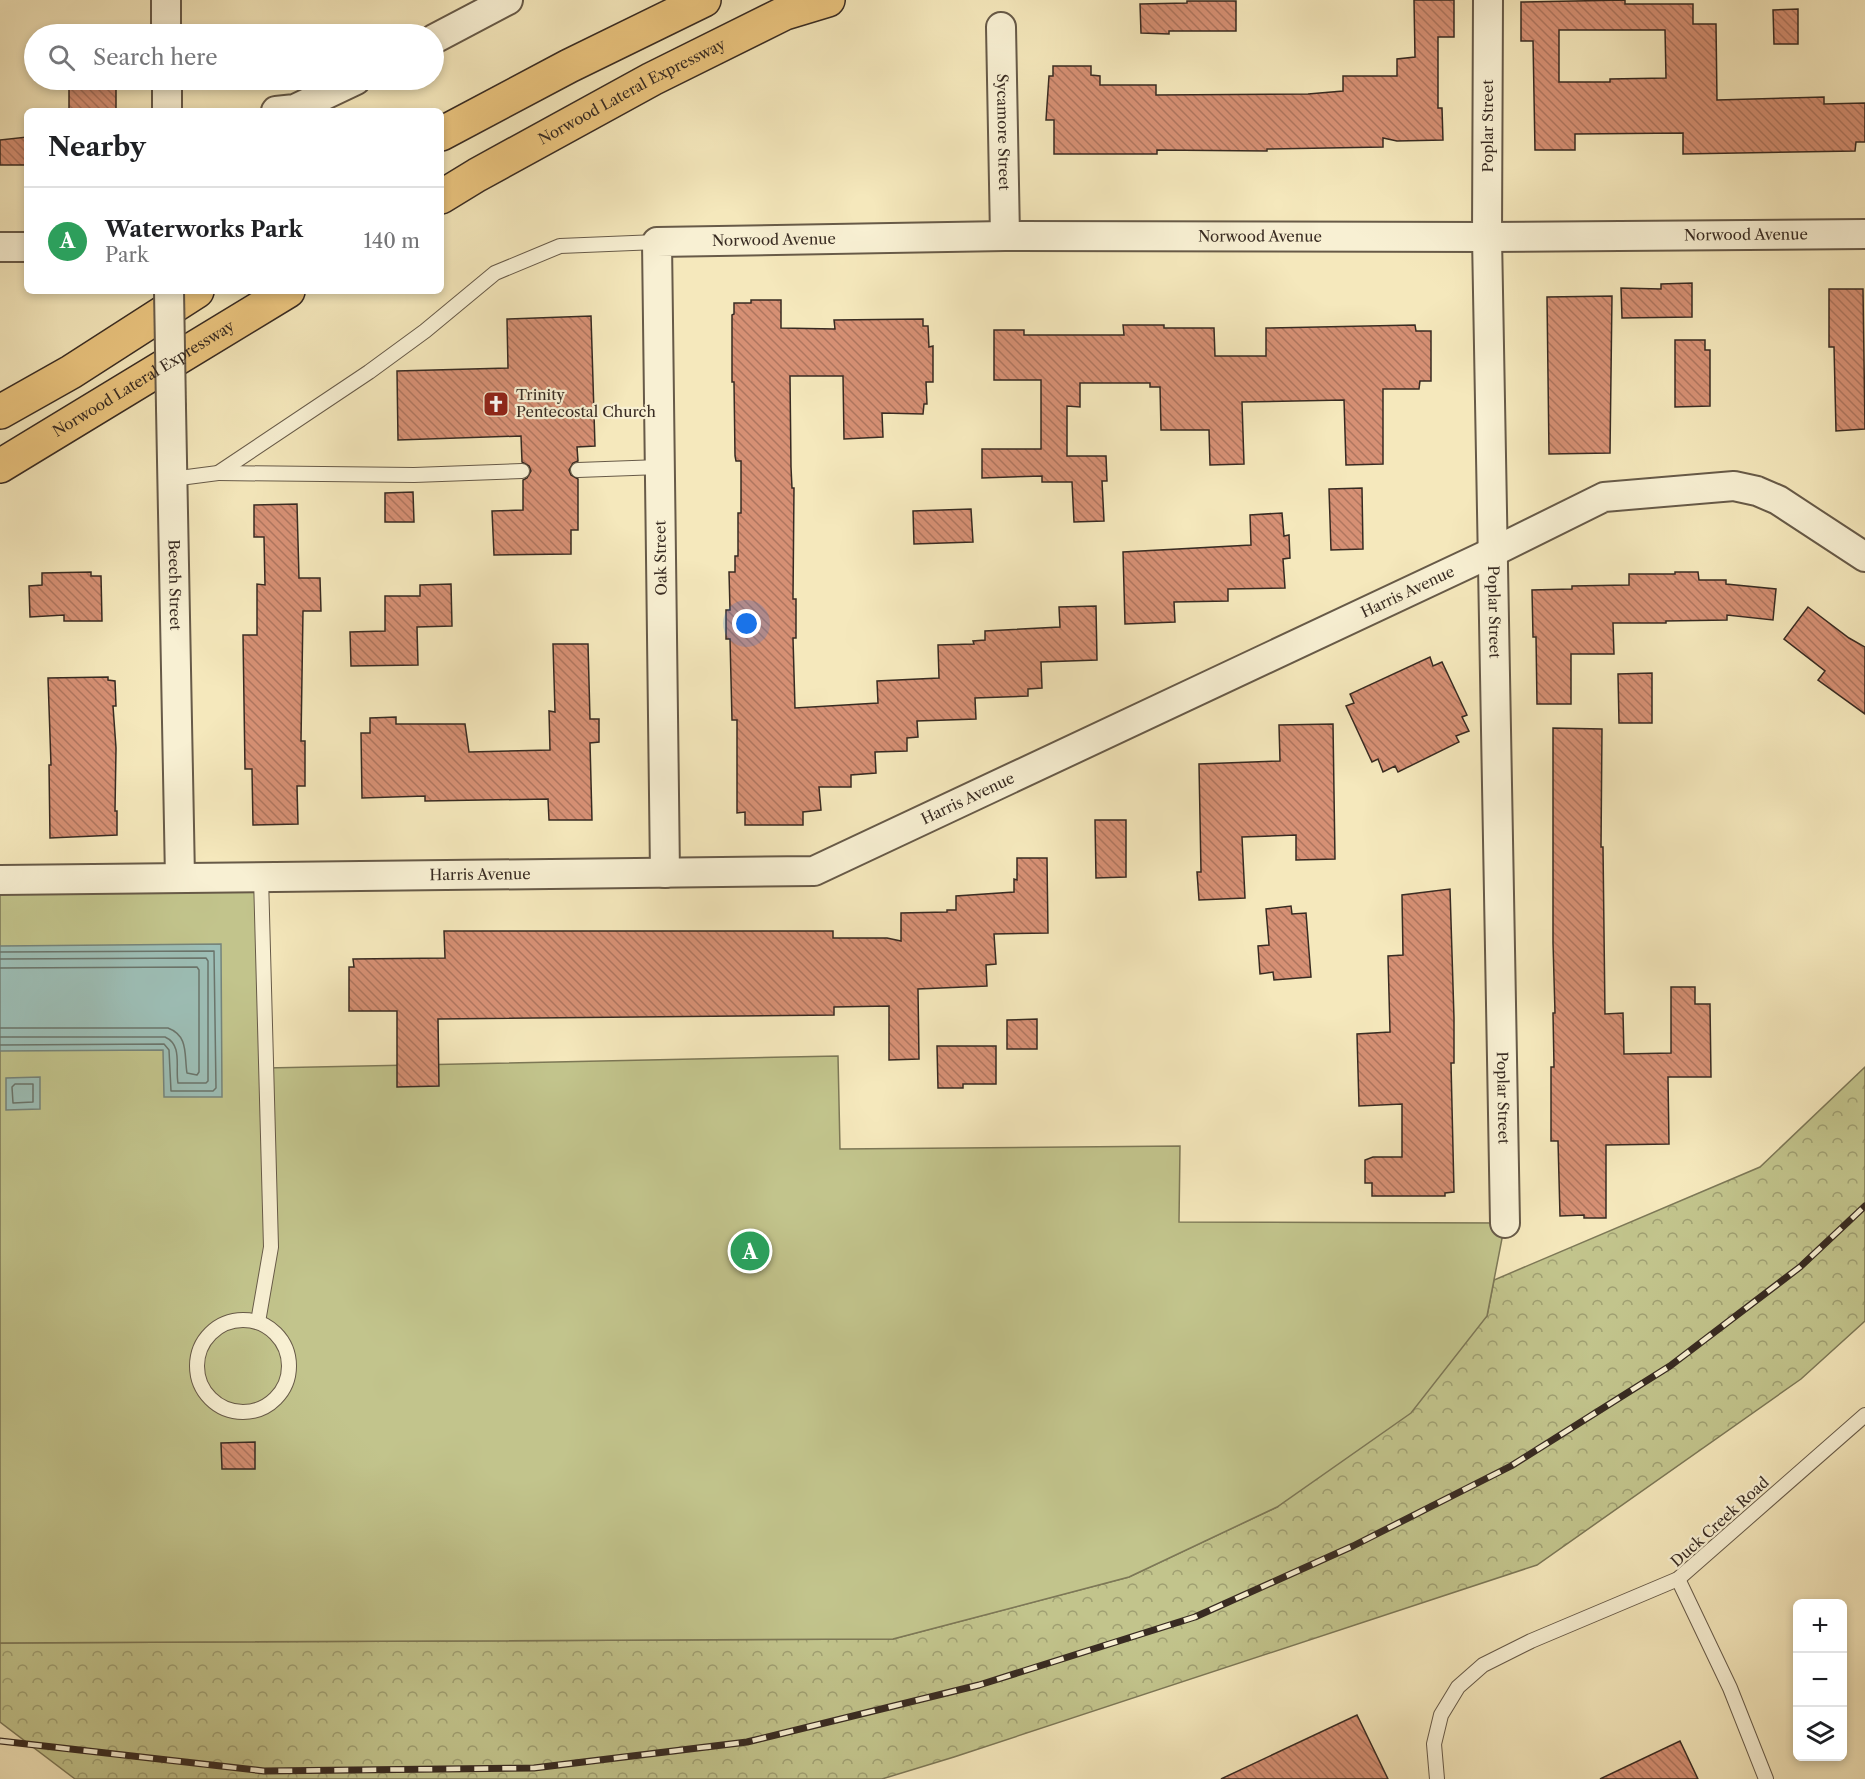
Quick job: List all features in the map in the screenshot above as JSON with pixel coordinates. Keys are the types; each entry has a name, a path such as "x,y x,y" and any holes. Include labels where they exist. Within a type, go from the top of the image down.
{"highway":[{"path":"444,132 569,66 704,0"},
{"name":"Norwood Lateral Expressway","path":"444,195 652,79 785,13 828,0"},
{"path":"0,412 71,372 192,294"},
{"name":"Norwood Lateral Expressway","path":"0,466 283,294"}],"street":[{"path":"166,0 166,24"},
{"path":"444,34 508,0"},
{"name":"Poplar Street","path":"1488,0 1487,237 1506,1223"},
{"name":"Sycamore Street","path":"1001,27 1005,236"},
{"path":"167,90 167,108"},
{"path":"297,108 335,90"},
{"name":"Norwood Avenue","path":"657,242 1005,236 1487,237 1865,234"},
{"name":"Oak Street","path":"657,242 665,873"},
{"path":"0,247 24,247"},
{"name":"Beech Street","path":"169,294 180,878"},
{"name":"Harris Avenue","path":"0,880 814,871 1493,552 1604,497 1734,486 1757,490 1779,500 1865,557"}],"lane":[{"path":"218,473 369,372 425,331 495,273 560,246 657,242"},
{"path":"578,470 660,467"},
{"path":"172,479 218,473 414,475 522,471"},
{"path":"258,1322 271,1247 261,877"},
{"path":"243,1320 258,1322 277,1335 288,1355 290,1370 286,1384 278,1397 252,1412 237,1412 222,1407 210,1398 201,1386 197,1371 198,1355 204,1341 228,1322 243,1320"},
{"name":"Duck Creek Road","path":"1766,1779 1730,1688 1678,1579 1865,1415"},
{"path":"1437,1779 1434,1744 1441,1715 1458,1687 1483,1665 1531,1641 1678,1579"}],"green space":[{"path":"261,877 266,1068 838,1056 840,1149 1180,1146 1179,1222 1505,1223 1487,1316 1411,1413 1277,1507 1129,1577 893,1639 0,1643 0,880"},
{"path":"1865,1067 1865,1321 1801,1379 1537,1565 882,1779 75,1779 0,1722 0,1643 893,1639 1129,1577 1277,1507 1487,1316 1494,1280 1760,1167"}],"water":[{"path":"221,944 222,1097 164,1097 163,1050 0,1051 0,946"},
{"path":"40,1077 40,1109 6,1110 6,1078"}],"building":[{"path":"1414,0 1454,0 1454,37 1438,37 1438,108 1442,108 1443,140 1397,141 1383,138 1383,147 1267,149 1267,151 1157,150 1157,154 1054,154 1054,120 1046,120 1049,76 1053,76 1053,66 1091,66 1091,75 1100,76 1100,85 1156,85 1156,95 1308,94 1343,91 1343,76 1397,76 1397,59 1415,57"},
{"path":"1625,0 1625,4 1693,4 1693,24 1716,24 1717,100 1824,97 1824,104 1865,103 1865,142 1856,142 1855,151 1683,154 1683,133 1575,134 1575,150 1535,150 1533,41 1521,41 1521,2","holes":["1559,30 1665,30 1666,78 1610,79 1610,82 1559,82"]},
{"path":"1187,1 1236,1 1236,31 1141,33 1140,4 1187,3"},
{"path":"1798,9 1798,44 1774,44 1773,10"},
{"path":"69,90 116,90 116,108 69,108"},
{"path":"24,137 24,165 0,165 0,140"},
{"path":"1692,283 1692,317 1622,318 1621,288 1661,289 1661,284"},
{"path":"1829,289 1863,289 1865,429 1836,431 1834,347 1829,347"},
{"path":"1612,296 1610,453 1549,454 1547,297"},
{"path":"751,300 781,300 781,328 835,329 834,320 923,319 923,326 928,326 929,347 933,346 933,382 926,382 927,404 924,404 923,414 882,413 883,437 844,439 843,376 790,376 791,467 792,488 794,488 793,599 796,599 796,638 793,638 795,708 878,703 877,681 939,678 938,645 974,644 973,641 985,640 985,631 1060,627 1059,607 1096,606 1097,660 1041,662 1042,688 1028,689 1028,696 975,698 976,719 917,721 918,737 907,738 907,751 875,752 876,773 851,775 851,787 819,787 821,810 803,812 803,825 745,825 745,812 737,813 737,720 732,720 730,639 726,639 726,610 730,610 729,572 735,572 735,556 738,556 738,513 741,513 741,461 736,461 735,456 732,315 734,314 734,303 751,303"},
{"name":"Trinity Pentecostal Church","path":"591,316 595,446 577,447 578,461 573,463 569,470 571,475 578,479 578,530 571,530 571,554 494,555 492,511 523,510 523,480 531,471 529,466 522,462 521,436 398,440 397,371 508,368 507,319"},
{"path":"1123,325 1214,328 1215,356 1266,356 1266,328 1415,325 1416,331 1431,331 1431,381 1420,381 1419,389 1383,389 1383,464 1346,465 1344,400 1242,402 1244,464 1210,465 1209,430 1161,430 1160,387 1150,387 1150,383 1080,383 1080,407 1067,406 1067,456 1106,456 1107,481 1102,481 1104,521 1074,522 1072,482 1042,482 1042,476 982,478 982,449 1041,449 1041,380 994,380 994,330 1024,330 1024,335 1124,335"},
{"path":"1675,340 1705,340 1705,350 1710,350 1710,406 1675,407"},
{"path":"1362,488 1363,549 1331,550 1329,489"},
{"path":"413,492 414,522 385,522 385,493"},
{"path":"297,504 299,578 320,578 321,611 303,611 301,741 305,741 305,786 297,786 298,824 253,825 252,769 245,769 243,635 257,635 257,584 265,585 264,537 254,537 254,505"},
{"path":"971,509 973,542 914,544 913,511"},
{"path":"1282,513 1284,536 1289,535 1290,558 1283,559 1285,588 1228,589 1228,601 1174,602 1175,622 1125,624 1123,552 1251,545 1250,515"},
{"path":"91,572 91,576 101,576 102,621 64,621 64,615 30,617 29,586 42,585 42,573"},
{"path":"1675,572 1698,572 1699,580 1726,580 1726,584 1776,589 1773,620 1727,615 1727,620 1613,623 1614,654 1571,654 1571,704 1537,704 1536,637 1533,637 1532,590 1572,589 1572,586 1629,585 1629,574 1675,574"},
{"path":"451,584 452,626 417,627 418,665 351,666 350,632 385,631 385,596 420,596 420,585"},
{"path":"1808,607 1849,638 1865,647 1865,714 1818,680 1825,671 1784,639"},
{"path":"553,644 588,644 590,719 599,719 599,742 590,743 592,820 549,820 548,799 425,801 425,796 362,798 361,733 370,733 370,718 396,717 396,724 465,724 469,752 550,750 549,711 555,712"},
{"path":"1430,657 1433,666 1442,662 1467,715 1462,717 1469,731 1456,736 1459,742 1398,772 1395,766 1383,772 1378,759 1372,762 1346,706 1354,703 1350,694"},
{"path":"1652,673 1652,723 1619,723 1618,674"},
{"path":"108,677 108,680 115,681 116,706 113,706 117,835 50,838 49,765 51,765 48,678"},
{"path":"1333,724 1335,859 1296,860 1296,835 1242,837 1245,898 1199,900 1197,872 1201,872 1199,764 1280,761 1279,725"},
{"path":"1553,728 1602,729 1601,847 1603,847 1605,1014 1623,1013 1624,1054 1671,1053 1671,987 1695,987 1695,1004 1710,1004 1711,1077 1668,1077 1669,1144 1606,1145 1606,1218 1584,1218 1584,1215 1560,1216 1558,1141 1551,1141 1551,1067 1554,1067 1553,1013 1555,1013"},
{"path":"1095,820 1126,820 1126,877 1096,878"},
{"path":"1017,858 1047,858 1048,933 994,934 996,964 986,965 987,986 918,989 919,1059 889,1060 889,1006 834,1007 834,1015 438,1019 439,1086 397,1087 397,1011 349,1011 349,967 354,967 353,959 445,958 444,931 833,931 833,938 887,938 901,941 901,913 947,912 947,910 956,910 956,896 1014,892 1014,879 1017,880"},
{"path":"1450,889 1454,1018 1454,1063 1451,1063 1454,1192 1445,1193 1445,1196 1372,1196 1372,1183 1365,1183 1365,1160 1373,1157 1402,1157 1402,1104 1359,1106 1357,1034 1390,1032 1388,956 1403,955 1402,895"},
{"path":"1291,906 1292,914 1306,913 1311,977 1274,980 1273,972 1260,974 1258,946 1269,945 1266,909"},
{"path":"1037,1019 1037,1049 1007,1049 1007,1020"},
{"path":"937,1046 996,1046 996,1084 963,1084 963,1088 938,1088"},
{"path":"255,1442 255,1469 222,1469 221,1443"},
{"path":"1357,1715 1388,1779 1221,1779"},
{"path":"1680,1741 1698,1779 1600,1779"}],"railway":[{"path":"0,1741 264,1771 534,1768 747,1742 979,1685 1195,1617 1353,1546 1511,1466 1670,1366 1800,1267 1865,1206"}],"place":[{"name":"Trinity Pentecostal Church","path":"496,404"},
{"name":"Waterworks Park","path":"750,1251"}]}
